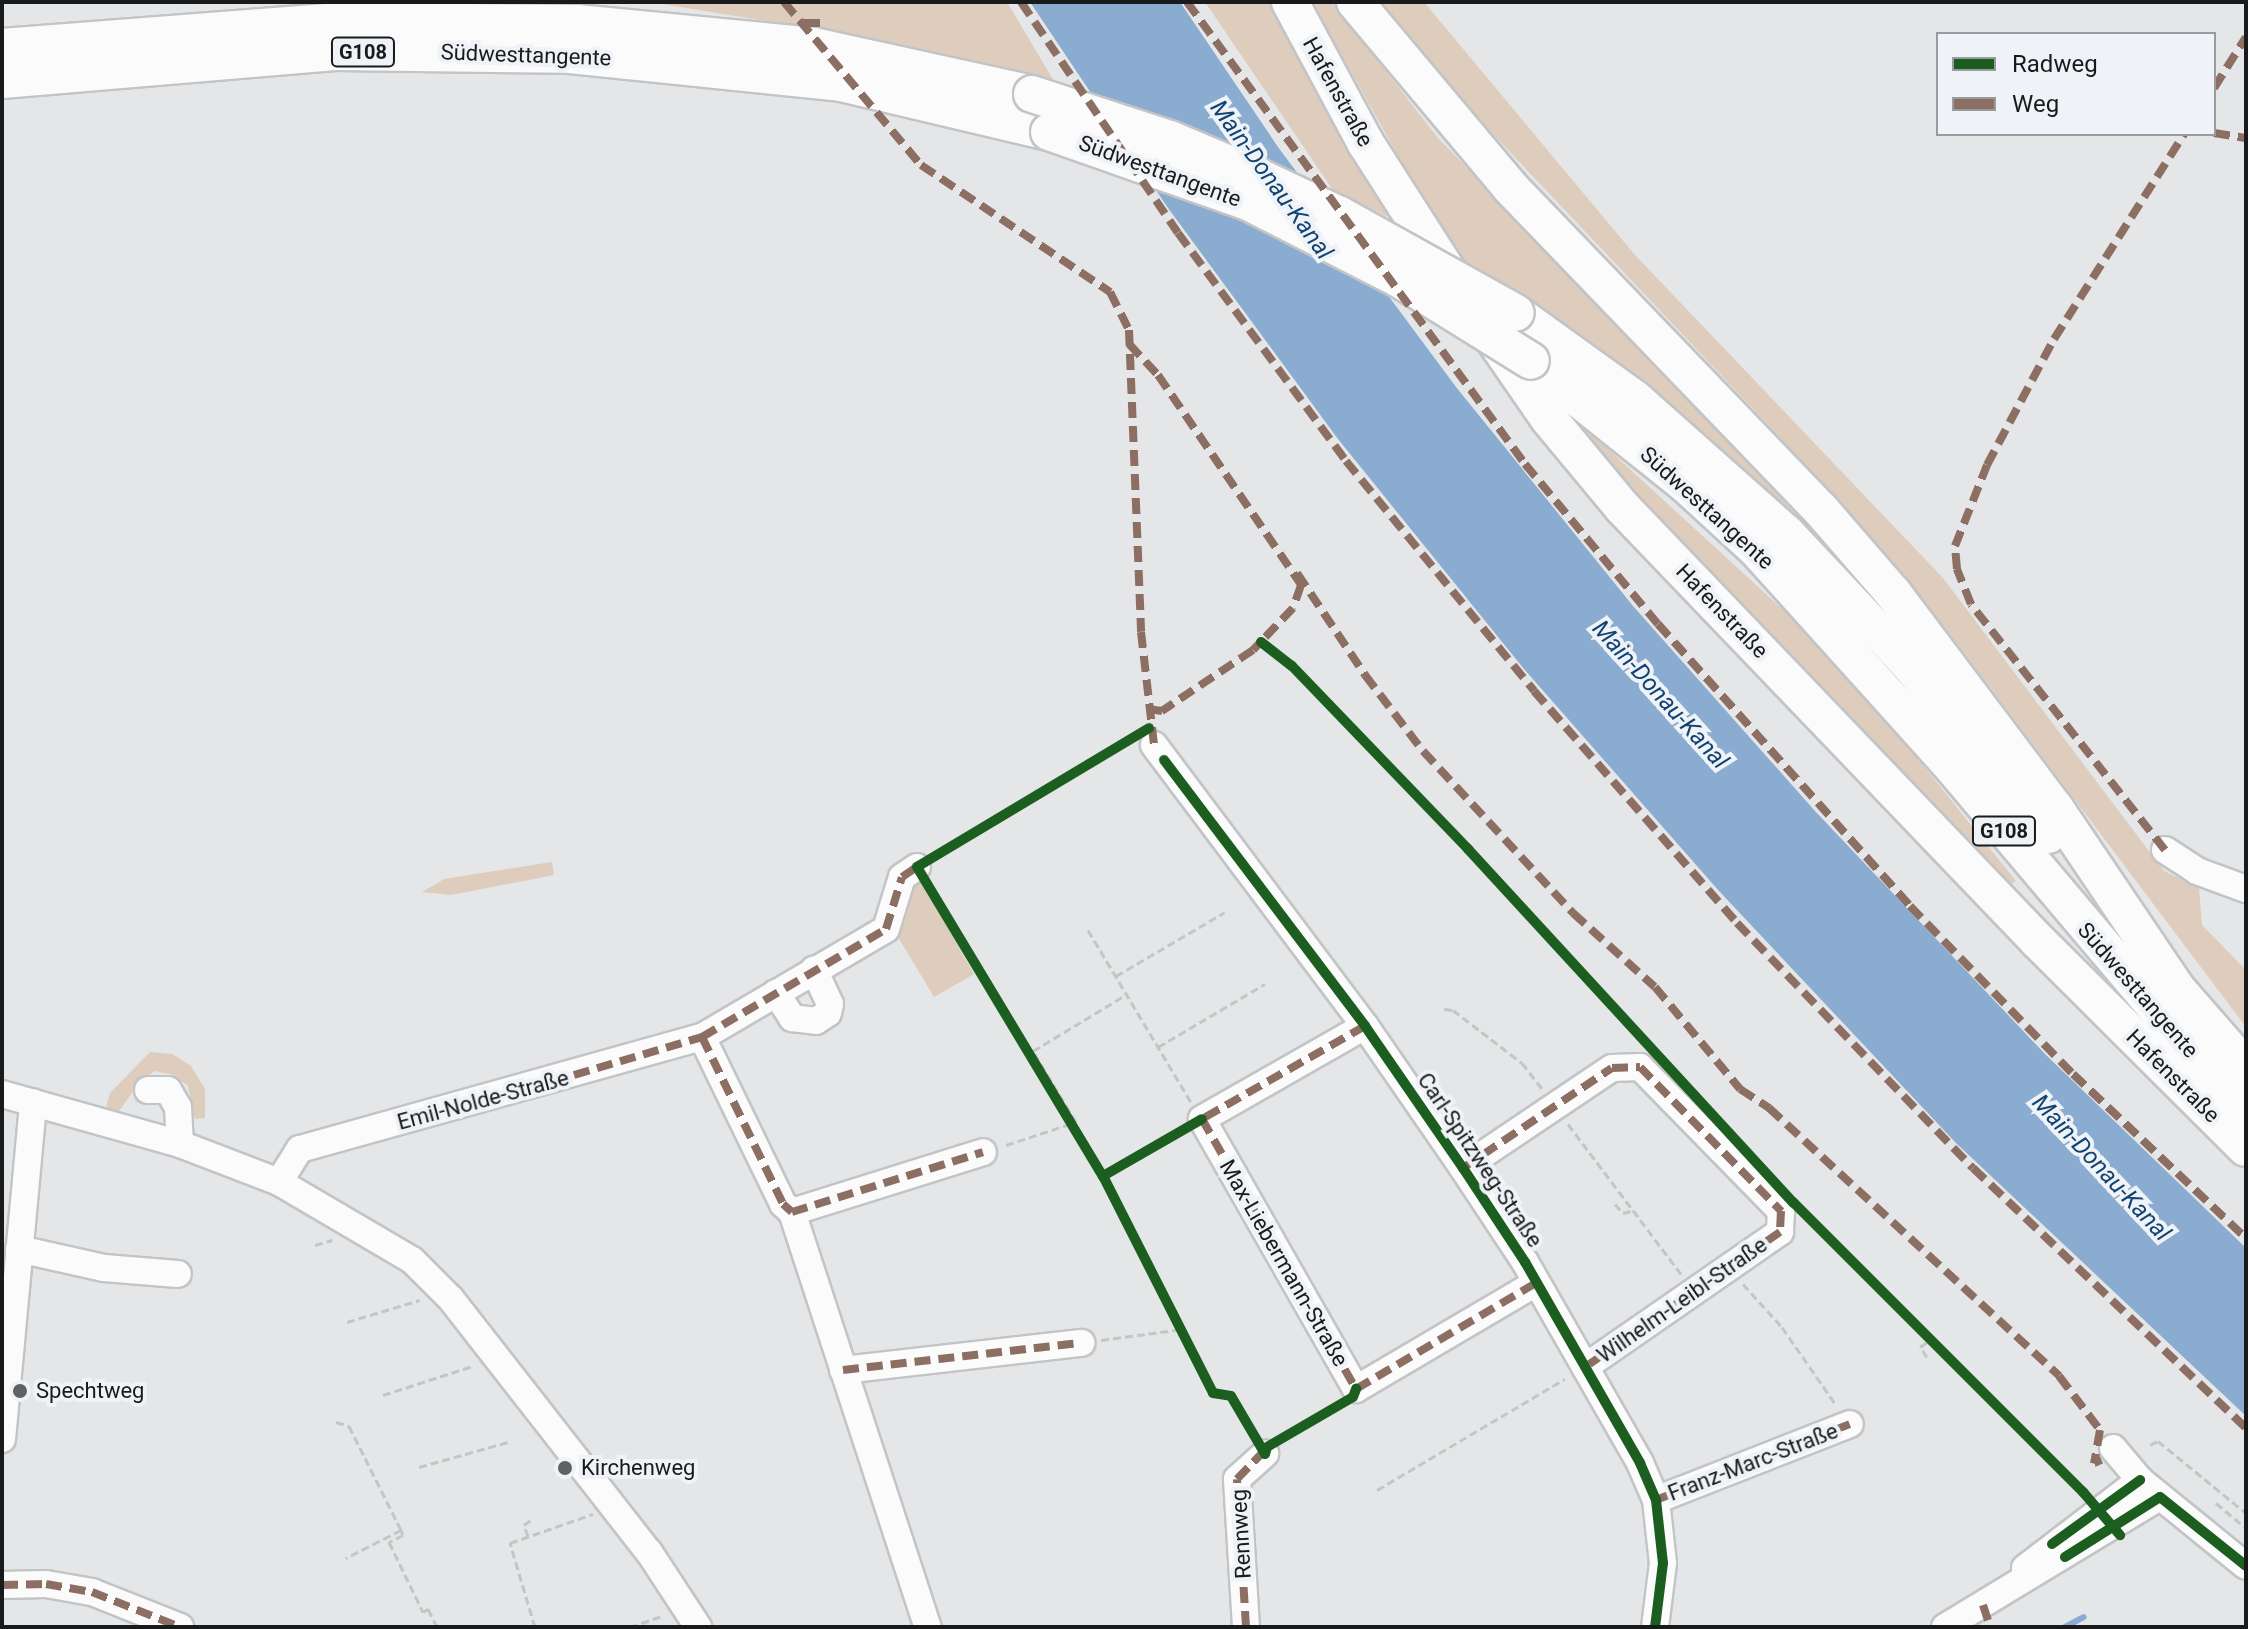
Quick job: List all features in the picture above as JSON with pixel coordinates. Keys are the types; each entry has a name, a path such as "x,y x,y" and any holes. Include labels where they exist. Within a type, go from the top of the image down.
{"highway":[{"name":"Hafenstraße","path":"1290,2 1418,230 1549,419 1613,496 2038,941 2246,1148"},
{"path":"1355,2 1510,187 1821,510 1893,593 2047,796 2184,999"},
{"name":"Südwesttangente","path":"2,47 337,21 562,22 728,51 841,83 982,113 1160,167 1248,202 1399,279 1531,361 1649,454 1772,543 1910,665 2184,999 2246,1068"},
{"name":"Südwesttangente","path":"2,80 338,52 570,55 728,51"},
{"name":"Südwesttangente","path":"1772,543 1948,762 2246,1115"}],"street":[{"name":"Carl-Spitzweg-Straße","path":"1159,752 1365,1026 1463,1168 1585,1367 1656,1500 1663,1563 1655,1627"},
{"path":"2165,850 2197,871 2246,889"},
{"name":"Emil-Nolde-Straße","path":"279,1182 300,1149 702,1037 886,929 902,877 917,867"},
{"path":"776,993 792,1018 816,1021 828,1013 830,1004 814,970"},
{"path":"1202,1119 1365,1026"},
{"path":"702,1037 783,1204 792,1212 928,1627"},
{"name":"Wilhelm-Leibl-Straße","path":"1463,1168 1612,1068 1640,1067 1781,1211 1780,1232 1730,1270 1585,1367"},
{"path":"148,1090 168,1090 178,1107 180,1144"},
{"path":"2,1094 180,1144 242,1174 279,1182 412,1260 441,1289 611,1502 692,1616"},
{"path":"2,1439 19,1249 13,1187 33,1102"},
{"name":"Max-Liebermann-Straße","path":"1202,1119 1356,1389 1536,1283"},
{"path":"792,1212 983,1152"},
{"path":"19,1249 104,1268 178,1274"},
{"path":"843,1370 1081,1343"},
{"name":"Franz-Marc-Straße","path":"1656,1500 1850,1424"},
{"path":"2113,1448 2140,1480 2246,1566"},
{"name":"Rennweg","path":"1246,1627 1237,1479 1265,1454"},
{"path":"1983,1605 2052,1544 2140,1480"},
{"path":"1945,1627 2160,1497"},
{"path":"2,1585 46,1584 92,1592 180,1627"}],"path":[{"path":"1116,976 1225,912"},
{"path":"1088,930 1202,1119"},
{"path":"1158,1047 1265,984"},
{"path":"983,1152 1076,1122 1033,1051 1127,994"},
{"path":"1444,1009 1453,1010 1522,1063 1694,1294"},
{"path":"1615,1204 1623,1213 1632,1211"},
{"path":"1730,1270 1782,1327 1850,1424"},
{"path":"347,1322 441,1289"},
{"path":"1081,1343 1183,1329"},
{"path":"1927,1357 1920,1347 1930,1340"},
{"path":"383,1395 468,1369 494,1354"},
{"path":"1377,1490 1585,1367"},
{"path":"336,1422 349,1426 401,1530 403,1535 389,1542 423,1612 428,1609 437,1627"},
{"path":"2150,1445 2158,1441 2246,1513"},
{"path":"419,1467 508,1442"},
{"path":"535,1627 510,1543 584,1520 611,1502"},
{"path":"2216,1503 2246,1528"},
{"path":"528,1537 524,1525 531,1520"},
{"path":"346,1558 401,1530"},
{"path":"630,1627 692,1616"}],"shaded area":[{"path":"650,2 1007,2 1054,81 870,38"},
{"path":"1205,2 1273,2 1388,217 1333,190"},
{"path":"1312,2 1332,2 1438,138 1728,436 1808,530 1720,448 1454,256"},
{"path":"1379,2 1424,2 1635,255 1943,578 2164,871 2199,888 2202,925 2246,970 2246,1027 1944,626 1775,432 1453,92"},
{"path":"1584,427 1793,619 1901,738 2016,881 2006,887 1815,688 1610,465"},
{"path":"552,862 554,875 451,895 422,892 444,879"},
{"path":"918,876 974,974 934,997 892,927 905,885"},
{"path":"150,1052 172,1054 191,1066 205,1089 205,1118 195,1119 188,1086 174,1075 155,1071 140,1081 118,1113 106,1108 110,1093"}],"water":[{"name":"Main-Donau-Kanal","path":"1030,2 1180,2 1278,147 1456,387 1633,606 1815,811 2045,1054 2246,1248 2246,1416 1956,1143 1719,891 1524,669 1338,439 1168,208"}],"waterway":[{"path":"2065,1627 2084,1617"}],"marked path":[{"path":"784,2 921,165 1110,292 1129,330 1141,632 1154,745"},
{"path":"1021,2 1178,233 1346,461 1534,691 1737,923 1973,1168 2246,1428"},
{"path":"1187,2 1525,464 1658,624 1910,906 2073,1074 2246,1238"},
{"path":"804,23 825,23"},
{"path":"2216,85 2246,37"},
{"path":"2216,133 2246,138"},
{"path":"2165,850 1971,604 1957,569 1955,546 1987,465 2054,339 2183,136"},
{"path":"1129,344 1158,375 1301,585 1293,608 1253,650 1162,711 1147,709"},
{"path":"1297,573 1365,675 1423,751 1573,913 1655,987 1740,1089 1769,1108 2059,1376 2100,1430 2094,1463 2101,1460"},
{"path":"574,1075 702,1037 886,929 902,877 917,867"},
{"path":"1365,1026 1202,1119 1356,1389 1536,1283"},
{"path":"702,1037 783,1204 792,1212 983,1152"},
{"path":"1463,1168 1612,1068 1640,1067 1781,1211 1780,1232 1585,1367"},
{"path":"843,1370 1081,1343"},
{"path":"1656,1500 1850,1424"},
{"path":"1246,1627 1237,1479 1267,1448"},
{"path":"2,1585 46,1584 92,1592 180,1627"},
{"path":"1983,1605 1990,1627"}],"cycle path":[{"path":"1261,642 1292,666 1468,849 1794,1203 2083,1492 2120,1535"},
{"path":"1149,728 917,867 1103,1176 1213,1393 1231,1396 1265,1454 1267,1447 1353,1397 1356,1389"},
{"path":"1164,760 1365,1026 1463,1168 1525,1262 1640,1463 1656,1500 1663,1563 1655,1627"},
{"path":"1103,1176 1202,1119"},
{"path":"2052,1544 2140,1480"},
{"path":"2065,1557 2160,1497 2246,1566"}],"place":[{"name":"Spechtweg","path":"20,1391"},
{"name":"Kirchenweg","path":"565,1468"}]}
